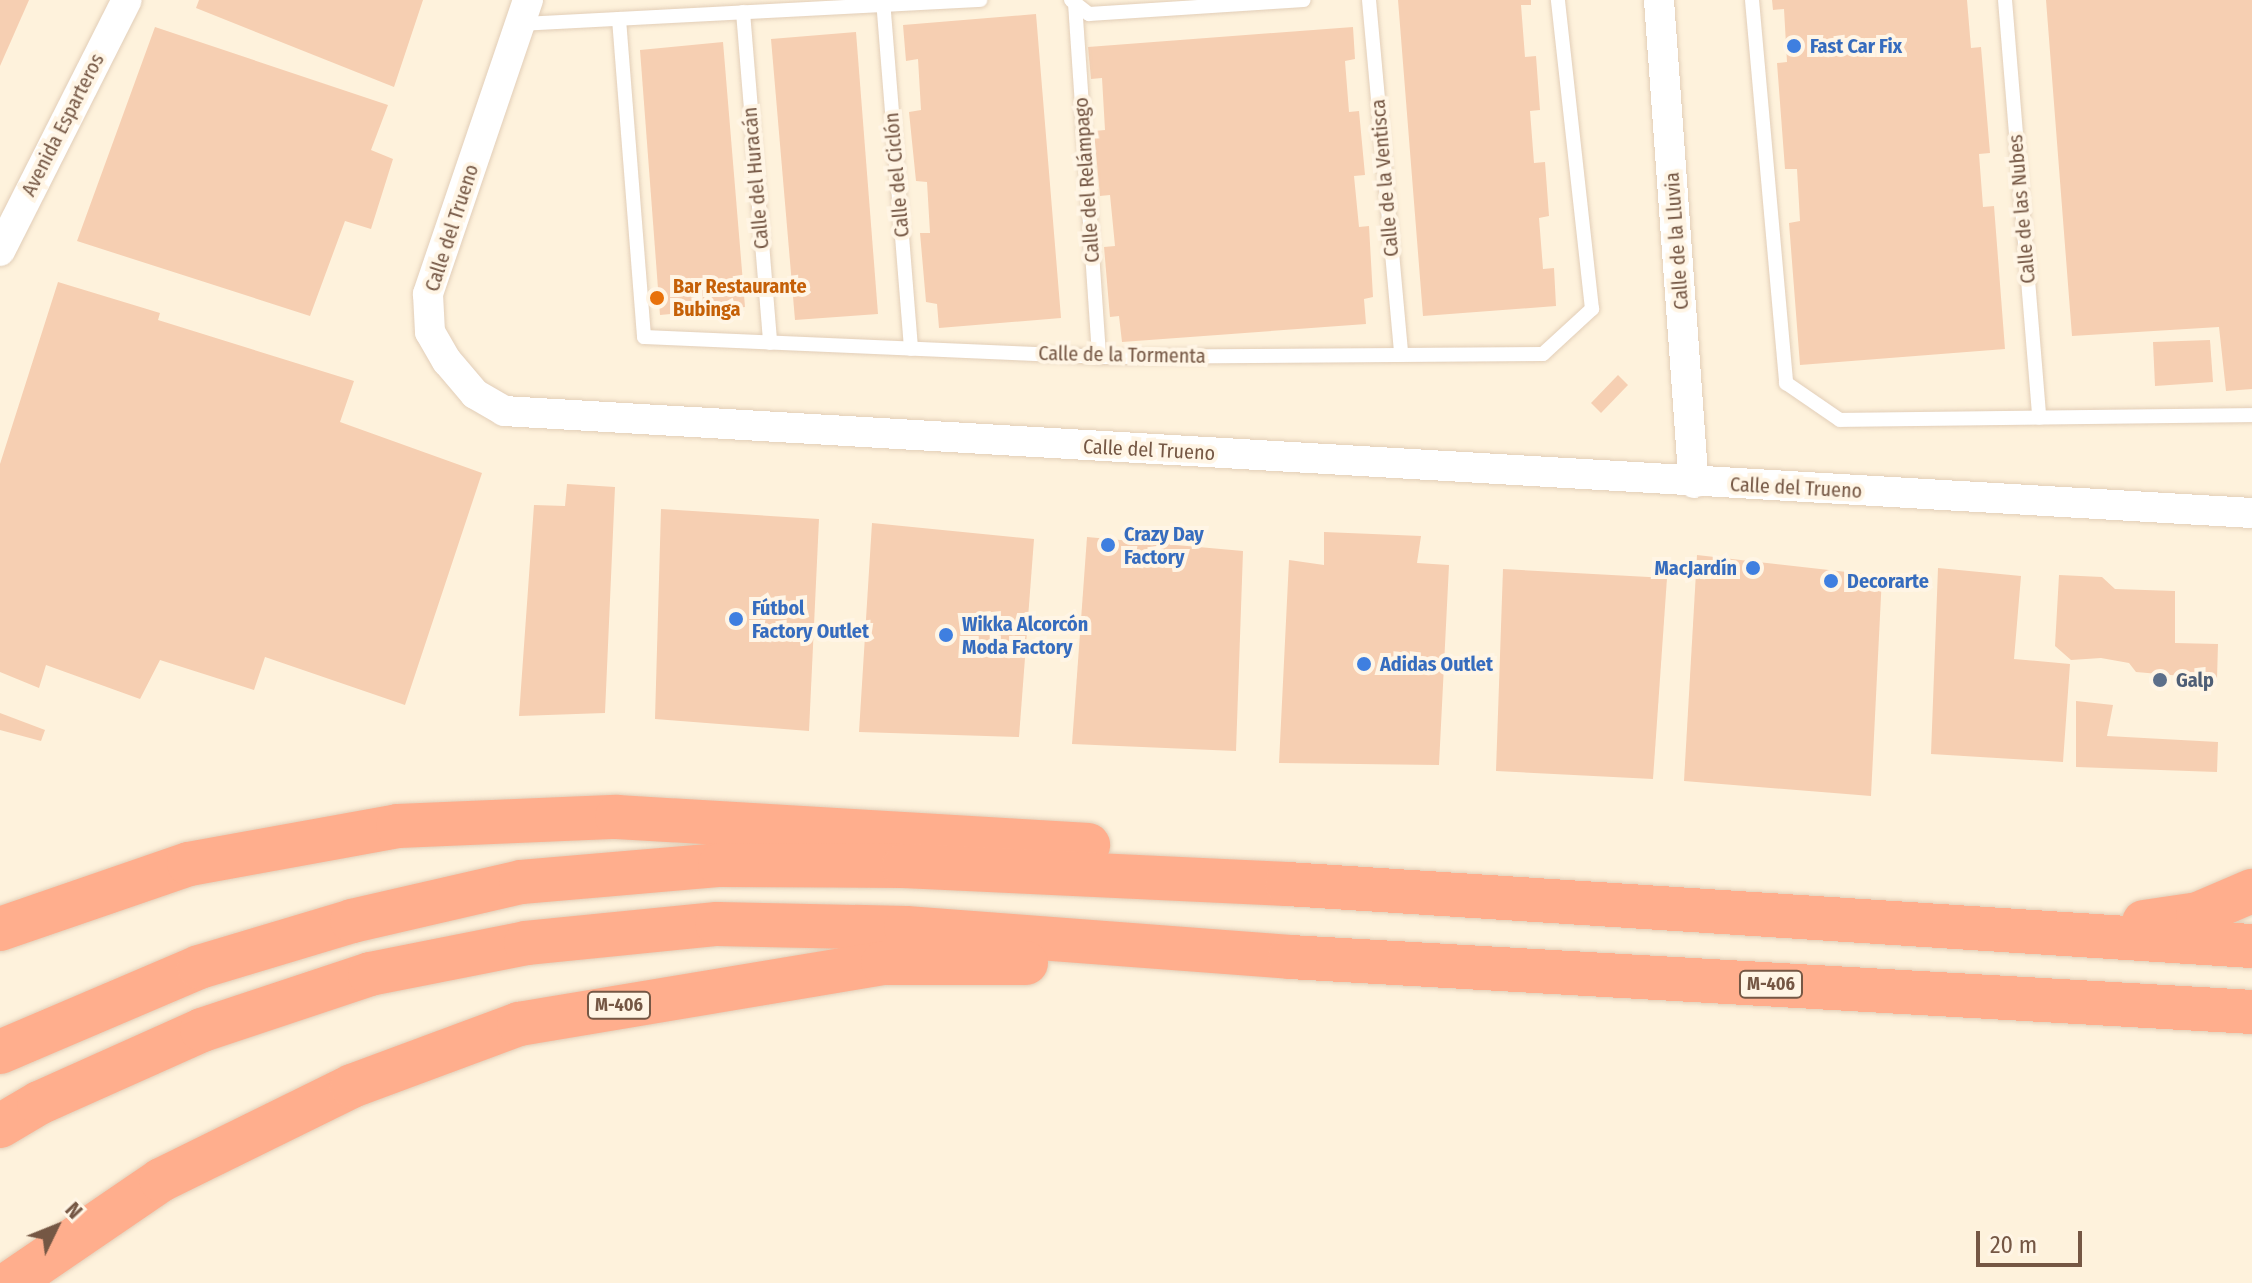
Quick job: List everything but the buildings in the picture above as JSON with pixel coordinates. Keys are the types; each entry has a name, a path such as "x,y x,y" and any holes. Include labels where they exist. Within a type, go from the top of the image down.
{"highway":[{"path":"0,929 189,864 353,834 398,826 617,817 1102,847 1287,884"},
{"path":"0,1052 199,967 352,921 521,882 720,865 873,865 1287,884 2043,935 2252,946"},
{"path":"2043,935 2198,914 2252,891"},
{"name":"M-406","path":"0,1126 39,1103 202,1030 370,974 526,943 717,924 906,928 1290,957 2252,1012"},
{"name":"M-406","path":"10,1283 161,1180 352,1086 519,1024 883,963 1084,964 1290,957"}],"street":[{"name":"Avenida Esparteros","path":"0,251 127,0"},
{"name":"Calle de la Lluvia","path":"1659,0 1694,483"},
{"name":"Calle del Trueno","path":"524,12 428,294 430,332 447,361 475,394 504,411 1694,483 2252,513"}],"lane":[{"path":"524,12 619,19 883,2 980,0"},
{"path":"1073,2 1089,14 1304,0"},
{"name":"Calle de la Ventisca","path":"1369,0 1401,355"},
{"name":"Calle de la Tormenta","path":"619,19 644,337 1099,357 1543,354 1592,309 1558,0"},
{"path":"1752,0 1786,383 1840,420 2252,415"},
{"name":"Calle de las Nubes","path":"2005,0 2039,418"},
{"name":"Calle del Ciclón","path":"883,2 911,349"},
{"name":"Calle del Relámpago","path":"1073,2 1099,357"},
{"name":"Calle del Huracán","path":"743,12 770,343"}],"place":[{"name":"Fast Car Fix","path":"1794,46"},
{"name":"Bar Restaurante Bubinga","path":"657,298"},
{"name":"Crazy Day Factory","path":"1108,545"},
{"name":"MacJardín","path":"1753,568"},
{"name":"Decorarte","path":"1831,581"},
{"name":"Fútbol Factory Outlet","path":"736,619"},
{"name":"Wikka Alcorcón Moda Factory","path":"946,635"},
{"name":"Adidas Outlet","path":"1364,664"},
{"name":"Galp","path":"2160,680"}]}
